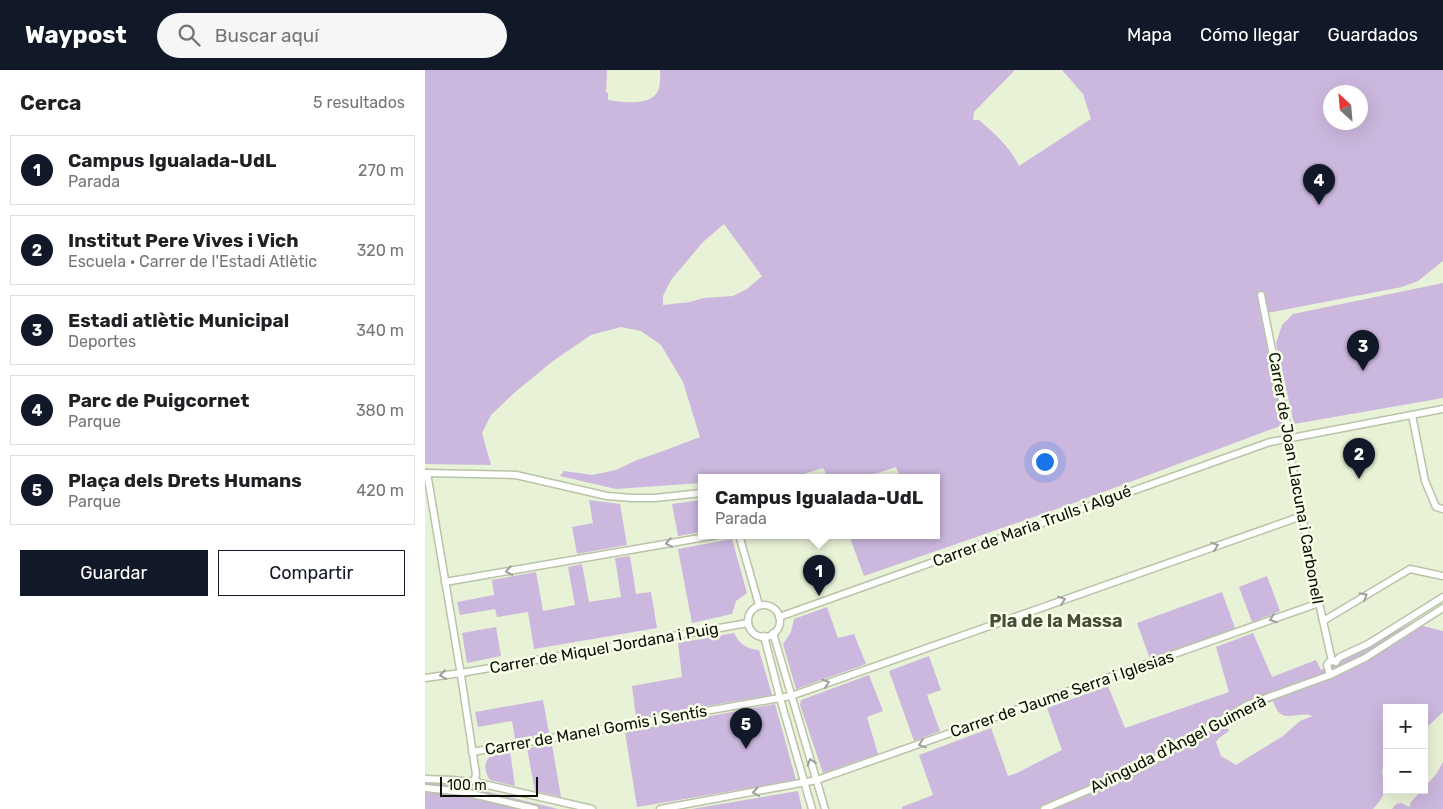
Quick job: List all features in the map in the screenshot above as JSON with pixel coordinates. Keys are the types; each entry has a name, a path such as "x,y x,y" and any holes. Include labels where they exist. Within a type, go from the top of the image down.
{"street":[{"name":"Carrer de Joan Llacuna i Carbonell","path":"1261,295 1288,430 1287,438 1301,516 1323,622 1334,662 1341,669"},
{"name":"Carrer de Maria Trulls i Algué","path":"779,617 1270,442 1443,409"},
{"path":"1412,415 1425,481 1436,507 1443,509"},
{"path":"475,780 476,774 461,673 426,473 516,475 607,496 633,498 655,498 698,493"},
{"name":"Carrer de Manel Gomis i Sentís","path":"472,752 791,696 1301,516"},
{"path":"445,582 698,538"},
{"path":"740,539 759,605"},
{"path":"1323,622 1410,569 1443,576"},
{"path":"1334,662 1340,657 1368,644 1443,597"},
{"name":"Carrer de Jaume Serra i Iglesias","path":"661,809 817,780 1319,603"},
{"path":"759,605 772,607 779,617 779,626 773,633 764,636 753,633 749,627 748,617 759,605"},
{"name":"Avinguda d'Àngel Guimerà","path":"1044,809 1125,774 1247,705 1330,675 1365,658 1443,608"},
{"name":"Carrer de Miquel Jordana i Puig","path":"425,678 748,623"},
{"path":"773,633 825,809"},
{"path":"764,636 779,698 812,809"},
{"name":"Carrer de Joan Llacuna i Carbonell","path":"1330,675 1327,665 1334,662"},
{"path":"425,779 470,782 475,780"},
{"path":"475,780 479,783 592,809"},
{"path":"425,788 464,792 535,809"}],"shaded area":[{"path":"425,70 607,70 606,92 608,93 608,100 635,102 649,99 658,91 660,86 660,70 1015,70 974,112 973,120 979,120 1007,147 1019,166 1091,119 1083,94 1062,70 1443,70 1443,261 1418,281 1402,287 1262,314 1283,425 1071,504 864,576 850,539 940,539 940,474 899,474 896,467 874,474 826,474 823,468 804,474 698,474 698,483 616,489 560,476 564,471 592,475 616,470 637,460 700,437 683,382 661,345 641,331 621,327 591,335 553,361 514,393 491,415 482,433 491,465 425,464","holes":["724,224 762,276 747,289 733,296 704,298 690,302 663,305 663,296 671,280 703,242"]},
{"path":"1443,283 1443,398 1294,424 1276,343 1282,325 1293,314"},
{"path":"589,500 620,504 627,545 577,554 572,527 593,523"},
{"path":"698,500 698,533 678,536 672,504"},
{"path":"732,539 747,593 736,601 732,614 692,623 678,549"},
{"path":"630,556 636,594 651,592 657,628 534,649 528,612 497,617 495,609 460,615 457,602 494,595 492,580 536,572 543,611 575,605 568,567 582,564 589,602 621,597 615,558"},
{"path":"1267,576 1280,611 1252,622 1239,587"},
{"path":"1222,592 1235,628 1150,659 1137,623"},
{"path":"827,607 838,638 854,634 866,664 796,689 783,644 791,632 794,619"},
{"path":"1411,623 1443,631 1443,712 1428,726 1428,704 1383,704 1383,794 1373,809 902,809 902,807 933,795 919,755 991,728 1008,776 1017,773 1062,750 1047,708 1108,686 1125,728 1229,692 1216,647 1253,633 1272,677 1316,660 1321,670","holes":["1273,701 1280,713 1285,716 1313,716 1300,721 1283,736 1236,765 1221,756 1216,742 1229,731 1226,724"]},
{"path":"496,627 501,656 467,663 462,633"},
{"path":"734,633 744,645 759,650 772,695 636,718 632,686 682,677 678,643"},
{"path":"929,656 941,690 927,695 940,731 914,741 889,671"},
{"path":"869,675 883,711 867,717 878,754 823,773 800,705 801,700"},
{"path":"543,700 549,733 515,739 512,721 478,727 475,712"},
{"path":"775,704 796,780 637,807 625,732"},
{"path":"552,745 561,797 535,791 527,748"},
{"path":"510,751 515,786 490,780 486,770 487,761 491,755"},
{"path":"1443,762 1443,809 1392,809 1396,804 1401,803 1409,807 1418,794 1428,794 1428,783"},
{"path":"425,783 456,784 558,809 425,809"},
{"path":"798,791 802,809 692,809"}],"place":[{"name":"Parc de Puigcornet","path":"1319,205"},
{"name":"Estadi atlètic Municipal","path":"1363,371"},
{"name":"Institut Pere Vives i Vich","path":"1359,479"},
{"name":"Campus Igualada-UdL","path":"819,596"},
{"name":"Plaça dels Drets Humans","path":"746,749"}],"district":[{"name":"Pla de la Massa","path":"1056,621"}]}
